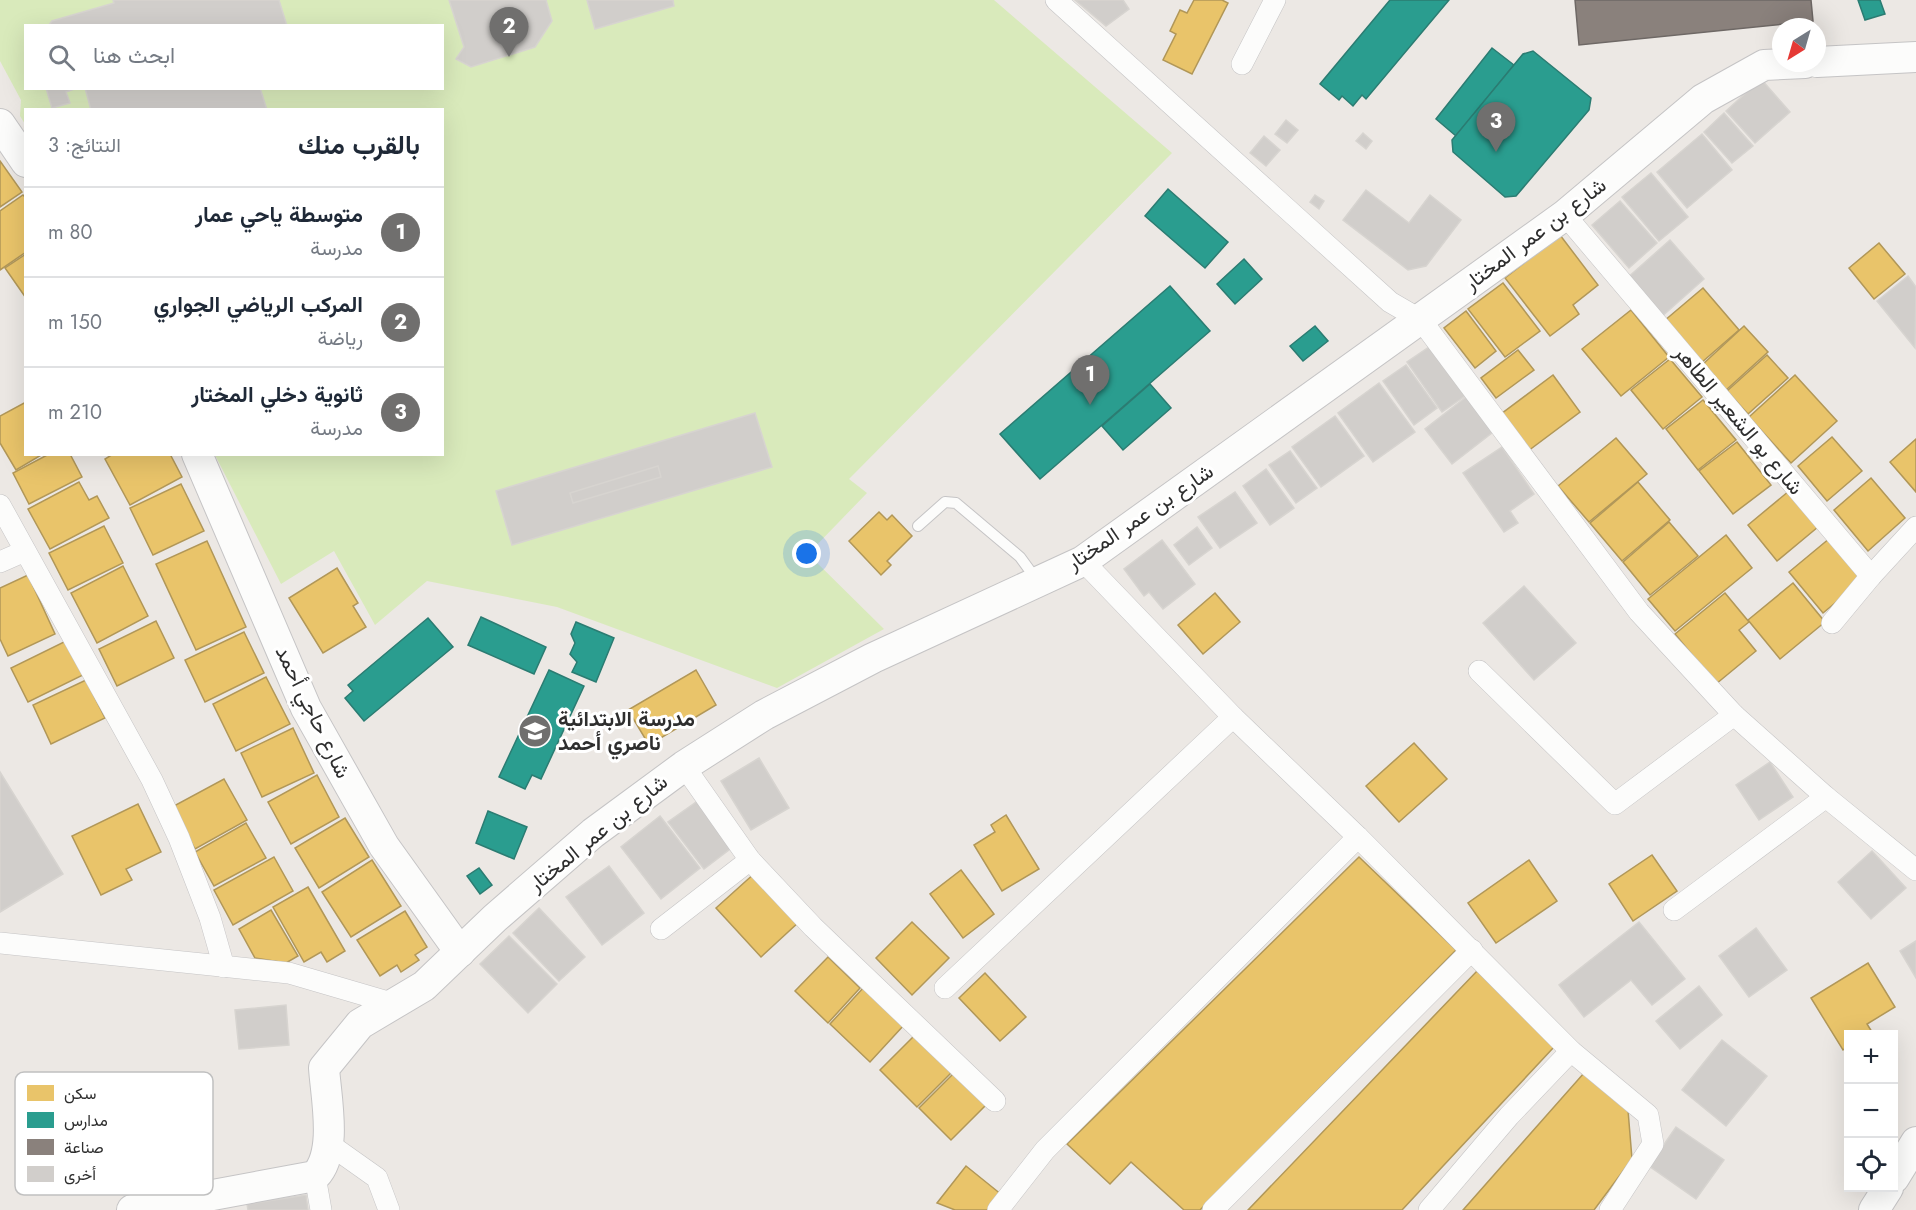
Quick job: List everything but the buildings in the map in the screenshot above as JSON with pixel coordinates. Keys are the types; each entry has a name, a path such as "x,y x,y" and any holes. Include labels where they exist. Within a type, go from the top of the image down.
{"street":[{"path":"1056,0 1390,302 1421,320 1640,612 1734,715 1826,797 1916,870"},
{"path":"1242,64 1275,0"},
{"path":"1826,62 1916,57"},
{"name":"شارع بن عمر المختار","path":"329,1144 324,1068 360,1024 424,986 495,918 593,833 684,766 774,710 873,658 1083,561 1565,215 1703,99 1764,66 1772,65"},
{"path":"0,124 24,159"},
{"name":"شارع بو الشعير الطاهر","path":"1565,215 1871,576"},
{"name":"شارع حاجي أحمد","path":"198,456 306,708 384,846 460,952"},
{"path":"0,505 152,780 179,838 210,918 224,967"},
{"path":"1832,622 1916,527"},
{"path":"0,562 25,551"},
{"path":"1083,561 1233,717 1358,837 1571,1051 1648,1115 1653,1144 1610,1210"},
{"path":"1479,671 1615,804 1734,715"},
{"path":"945,988 1233,717"},
{"path":"684,766 750,860 813,927 995,1101"},
{"path":"1674,910 1826,797"},
{"path":"998,1210 1046,1150 1358,837"},
{"path":"661,929 750,860"},
{"path":"0,943 289,973 395,1004"},
{"path":"1213,1210 1472,950"},
{"path":"1429,1210 1509,1116 1571,1051"},
{"path":"1898,1170 1916,1142"},
{"path":"213,1195 315,1176 321,1170 329,1144 376,1178 389,1210"},
{"path":"315,1176 321,1210"},
{"path":"1874,1210 1885,1192"},
{"path":"132,1210 213,1195"}],"lane":[{"path":"918,526 945,502 956,503 1020,557 1038,582"}],"green space":[{"path":"0,0 994,0 1172,153 849,479 867,493 808,554 884,629 777,688 557,607 427,581 375,625 334,551 281,584 216,456 444,456 444,108 24,108 24,122 20,116 21,100 0,61"}],"place":[{"name":"المركب الرياضي الجواري","path":"509,57"},
{"name":"ثانوية دخلي المختار","path":"1496,152"},
{"name":"متوسطة ياحي عمار","path":"1090,405"},
{"name":"مدرسة الابتدائية ناصري أحمد","path":"535,731"}]}
